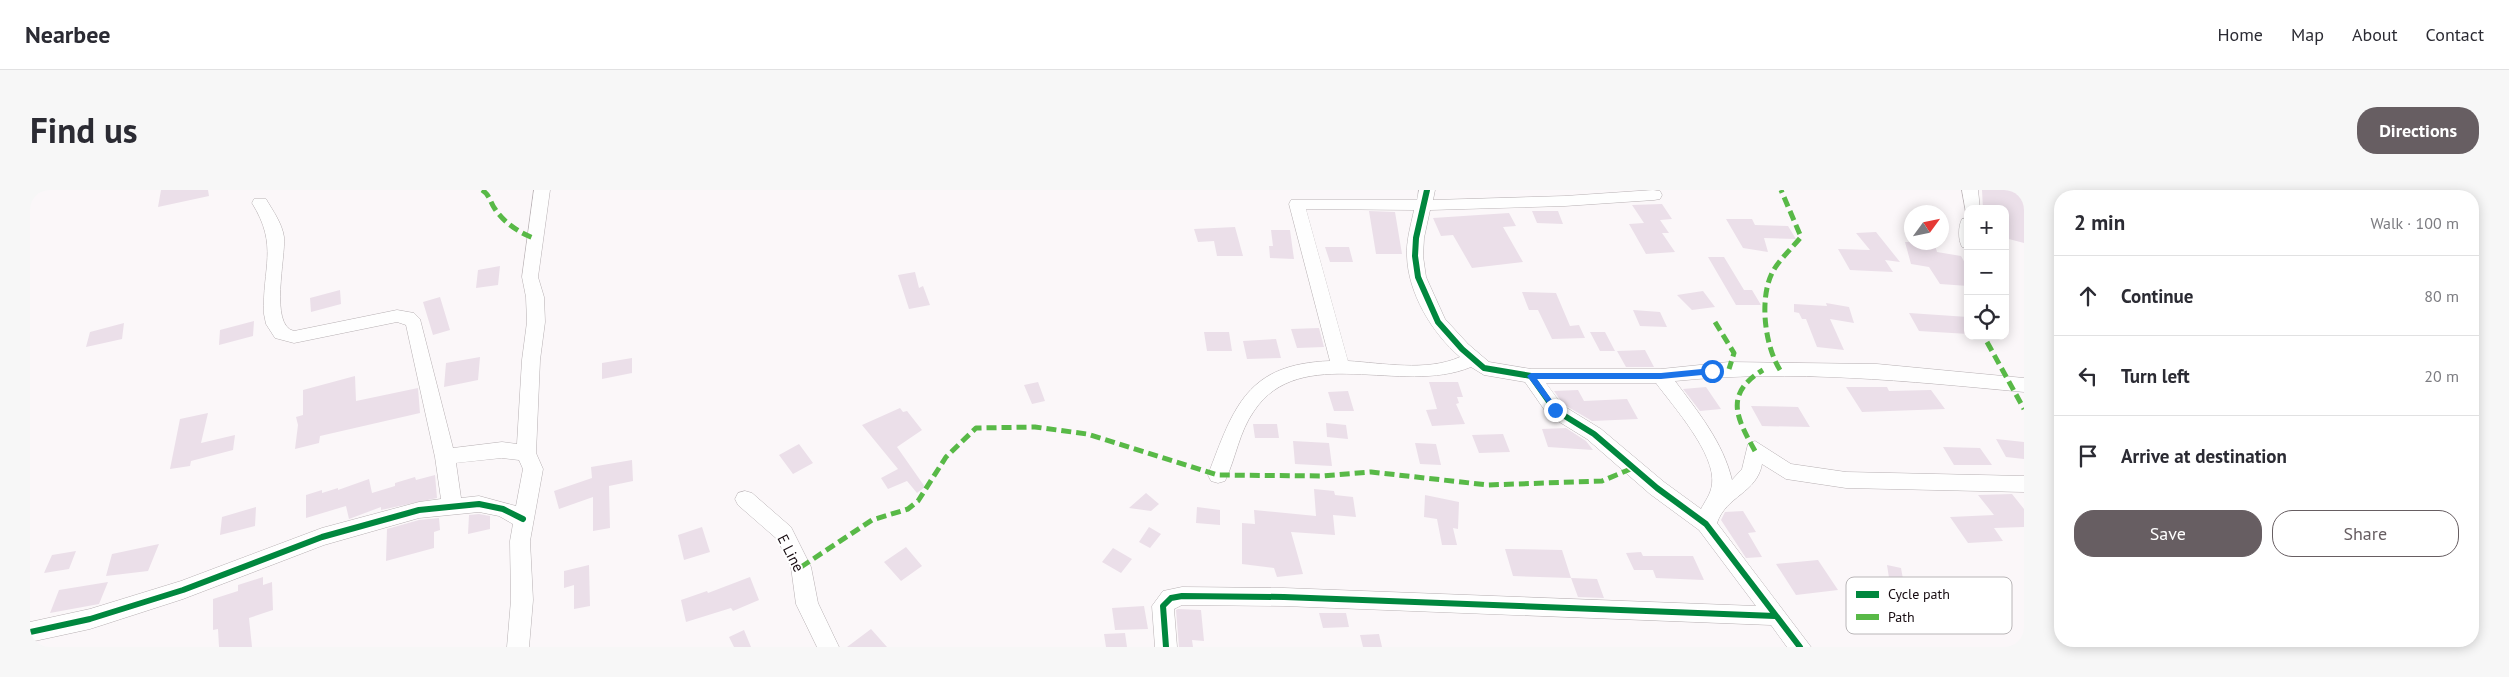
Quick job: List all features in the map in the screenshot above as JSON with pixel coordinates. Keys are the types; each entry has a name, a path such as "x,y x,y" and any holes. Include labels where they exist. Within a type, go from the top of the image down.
{"street":[{"path":"518,647 522,600 520,541 533,469 526,453 530,360 536,322 535,297 530,277 542,190"},
{"path":"1970,190 1972,205"},
{"path":"1341,369 1297,204 1425,198 1654,195"},
{"path":"1425,198 1415,256 1418,277 1438,322 1484,368 1531,376 1661,376 1729,369 1867,371 2024,385"},
{"path":"260,203 274,228 276,243 273,291 274,318 278,330 284,335 294,337 397,316 408,318 414,323 445,457 452,506"},
{"path":"1218,475 1232,434 1259,390 1283,373 1298,369 1447,370 1473,358"},
{"path":"1531,376 1555,410 1594,434 1658,488 1706,524 1800,647"},
{"path":"1661,376 1707,443 1718,465 1722,482 1718,500"},
{"path":"1706,524 1712,508 1718,500 1742,483 1751,472 1755,449 1786,471 1846,480 2024,484"},
{"path":"445,457 502,450 526,453"},
{"name":"E Line","path":"744,499 784,533 801,567 808,604 828,647"},
{"path":"30,632 90,619 182,590 322,538 368,523 419,510 479,504 492,506 523,519"},
{"path":"1166,647 1163,606 1171,598 1182,596 1284,597 1775,616"}],"building":[{"path":"161,190 208,190 209,196 158,207"},
{"path":"1982,190 2024,190 2024,243 2009,239 2009,205 1983,205"},
{"path":"1662,204 1672,219 1660,220 1669,233 1662,233 1675,252 1646,254 1629,224 1644,223 1632,205"},
{"path":"1369,211 1395,212 1402,254 1376,254"},
{"path":"1532,211 1558,211 1563,224 1537,223"},
{"path":"1509,213 1516,226 1503,227 1523,262 1472,268 1453,235 1441,236 1433,218"},
{"path":"1726,219 1752,219 1755,225 1788,226 1796,239 1764,238 1768,252 1743,248"},
{"path":"1235,227 1243,256 1217,256 1214,241 1198,242 1194,229"},
{"path":"1271,230 1290,230 1294,259 1270,258 1269,246 1273,246"},
{"path":"1876,232 1900,262 1885,260 1893,272 1850,270 1838,249 1870,250 1856,233"},
{"path":"1325,247 1349,247 1353,262 1330,262"},
{"path":"1907,250 1936,250 1937,252 1961,256 1964,261 1964,286 1940,284 1929,267 1911,264"},
{"path":"1708,257 1724,257 1744,290 1752,290 1761,305 1736,305"},
{"path":"500,266 498,285 476,288 478,270"},
{"path":"915,272 919,288 923,286 930,305 909,309 898,275"},
{"path":"340,290 341,304 311,312 310,298"},
{"path":"1703,291 1715,307 1692,310 1677,295"},
{"path":"1522,292 1556,293 1570,326 1579,325 1585,338 1552,339 1538,310 1529,310"},
{"path":"440,297 450,330 433,335 423,302"},
{"path":"1826,303 1849,307 1854,323 1830,319 1844,350 1817,347 1806,319 1802,319 1799,313 1794,312 1794,304 1827,306"},
{"path":"1633,310 1660,312 1667,327 1640,326"},
{"path":"1909,313 1964,317 1964,334 1919,331"},
{"path":"254,321 253,336 219,345 220,330"},
{"path":"124,323 122,339 86,347 90,332"},
{"path":"1319,328 1324,347 1297,348 1291,329"},
{"path":"1204,332 1229,332 1232,351 1207,351"},
{"path":"1590,332 1605,332 1615,351 1600,351"},
{"path":"1276,339 1281,358 1247,359 1243,341"},
{"path":"1645,350 1654,367 1626,367 1617,351"},
{"path":"480,357 478,380 444,387 446,363"},
{"path":"632,358 632,373 602,379 602,363"},
{"path":"355,376 356,401 418,388 420,413 320,436 319,443 295,449 298,425 296,417 303,415 303,390"},
{"path":"1038,382 1045,401 1032,404 1024,385"},
{"path":"1429,382 1458,382 1463,397 1457,397 1459,403 1456,404 1465,424 1432,426 1426,410 1437,409"},
{"path":"1706,387 1721,409 1700,411 1683,389"},
{"path":"1846,387 1887,387 1889,391 1931,390 1945,409 1862,412"},
{"path":"1578,390 1584,401 1627,399 1638,419 1592,421 1563,404 1554,391"},
{"path":"1348,391 1354,411 1334,411 1328,392"},
{"path":"1751,406 1798,407 1810,427 1762,426"},
{"path":"900,408 903,412 907,411 922,430 897,447 925,487 917,493 907,481 888,489 881,478 898,469 862,425"},
{"path":"208,413 201,443 235,435 233,450 191,461 190,466 170,469 180,419"},
{"path":"1326,423 1346,425 1348,439 1327,437"},
{"path":"1253,424 1277,424 1279,438 1255,438"},
{"path":"1566,428 1586,441 1593,450 1548,447 1542,429"},
{"path":"1503,434 1510,452 1479,453 1472,435"},
{"path":"1996,439 2024,442 2024,459 2006,457"},
{"path":"1293,441 1329,443 1332,466 1295,464"},
{"path":"1415,443 1436,444 1441,465 1420,464"},
{"path":"799,444 813,463 793,474 779,455"},
{"path":"1943,447 1980,448 1992,465 1954,465"},
{"path":"632,460 633,481 609,486 610,528 593,531 593,497 559,509 554,491 592,478 591,467"},
{"path":"435,475 437,498 381,510 381,507 349,519 346,506 306,518 306,495 322,490 322,493 338,488 338,490 369,479 372,493 415,477 416,480"},
{"path":"1314,489 1334,491 1335,495 1353,497 1356,517 1333,515 1335,535 1291,532 1303,574 1277,577 1274,568 1242,564 1242,523 1255,524 1254,510 1316,516"},
{"path":"1146,493 1159,504 1151,511 1129,508"},
{"path":"2012,494 2024,509 2024,527 1994,528 2003,541 1968,543 1950,517 1994,515 1978,495"},
{"path":"1425,495 1459,502 1458,529 1453,528 1457,545 1442,545 1437,519 1424,517"},
{"path":"256,507 255,526 220,535 222,517"},
{"path":"1197,507 1220,510 1220,525 1196,523"},
{"path":"1743,511 1756,532 1748,533 1762,557 1746,558 1721,520 1725,512"},
{"path":"469,515 490,516 490,529 468,534"},
{"path":"439,518 440,530 434,532 434,548 386,561 387,529 419,520"},
{"path":"702,527 710,552 684,560 678,535"},
{"path":"1149,527 1161,534 1150,548 1139,542"},
{"path":"159,544 148,571 106,576 112,554"},
{"path":"906,547 922,566 901,581 884,562"},
{"path":"1113,548 1132,559 1121,573 1102,562"},
{"path":"1505,549 1562,550 1571,578 1513,576"},
{"path":"76,551 69,569 44,573 52,555"},
{"path":"1641,552 1643,556 1693,556 1704,580 1656,578 1653,570 1634,570 1626,553"},
{"path":"1818,560 1838,590 1796,595 1776,564"},
{"path":"589,565 590,606 574,609 574,585 564,588 564,571"},
{"path":"1887,565 1901,568 1903,577 1889,577"},
{"path":"263,577 263,585 272,582 273,610 249,618 252,647 219,647 218,629 213,630 213,599 238,591 238,585"},
{"path":"750,577 759,600 733,611 731,608 686,622 681,600 707,591 708,593"},
{"path":"1571,578 1597,579 1604,598 1578,597"},
{"path":"108,582 99,604 50,613 59,590"},
{"path":"1144,606 1148,629 1115,630 1112,608"},
{"path":"1176,610 1201,610 1204,641 1192,640 1193,647 1179,647"},
{"path":"1319,613 1346,613 1349,627 1323,628"},
{"path":"871,629 887,647 847,647"},
{"path":"744,630 751,647 734,647 729,637"},
{"path":"1125,633 1127,647 1106,647 1104,634"},
{"path":"1379,634 1382,647 1363,647 1360,635"}],"marked path":[{"path":"482,190 488,194 495,209 506,222 513,228 536,239"},
{"path":"1780,370 1771,356 1764,306 1772,273 1801,237 1781,190"},
{"path":"1715,322 1734,353 1729,369"},
{"path":"1987,342 2024,409"},
{"path":"1755,451 1743,427 1738,409 1738,400 1739,392 1746,382 1763,370"},
{"path":"801,567 872,520 908,509 918,501 946,457 976,428 1035,427 1087,434 1218,475 1323,476 1371,472 1488,485 1602,481 1633,468"}],"cycle path":[{"path":"1427,190 1416,238 1415,256 1418,277 1438,322 1462,349 1484,368 1531,376 1555,410 1594,434 1657,488 1706,524 1800,647"},
{"path":"30,632 90,619 183,590 322,537 419,510 479,504 503,509 523,519"},
{"path":"1166,647 1163,606 1171,598 1182,596 1284,597 1775,616"}],"route":[{"path":"1555,410 1531,376 1661,376 1712,371"}]}
